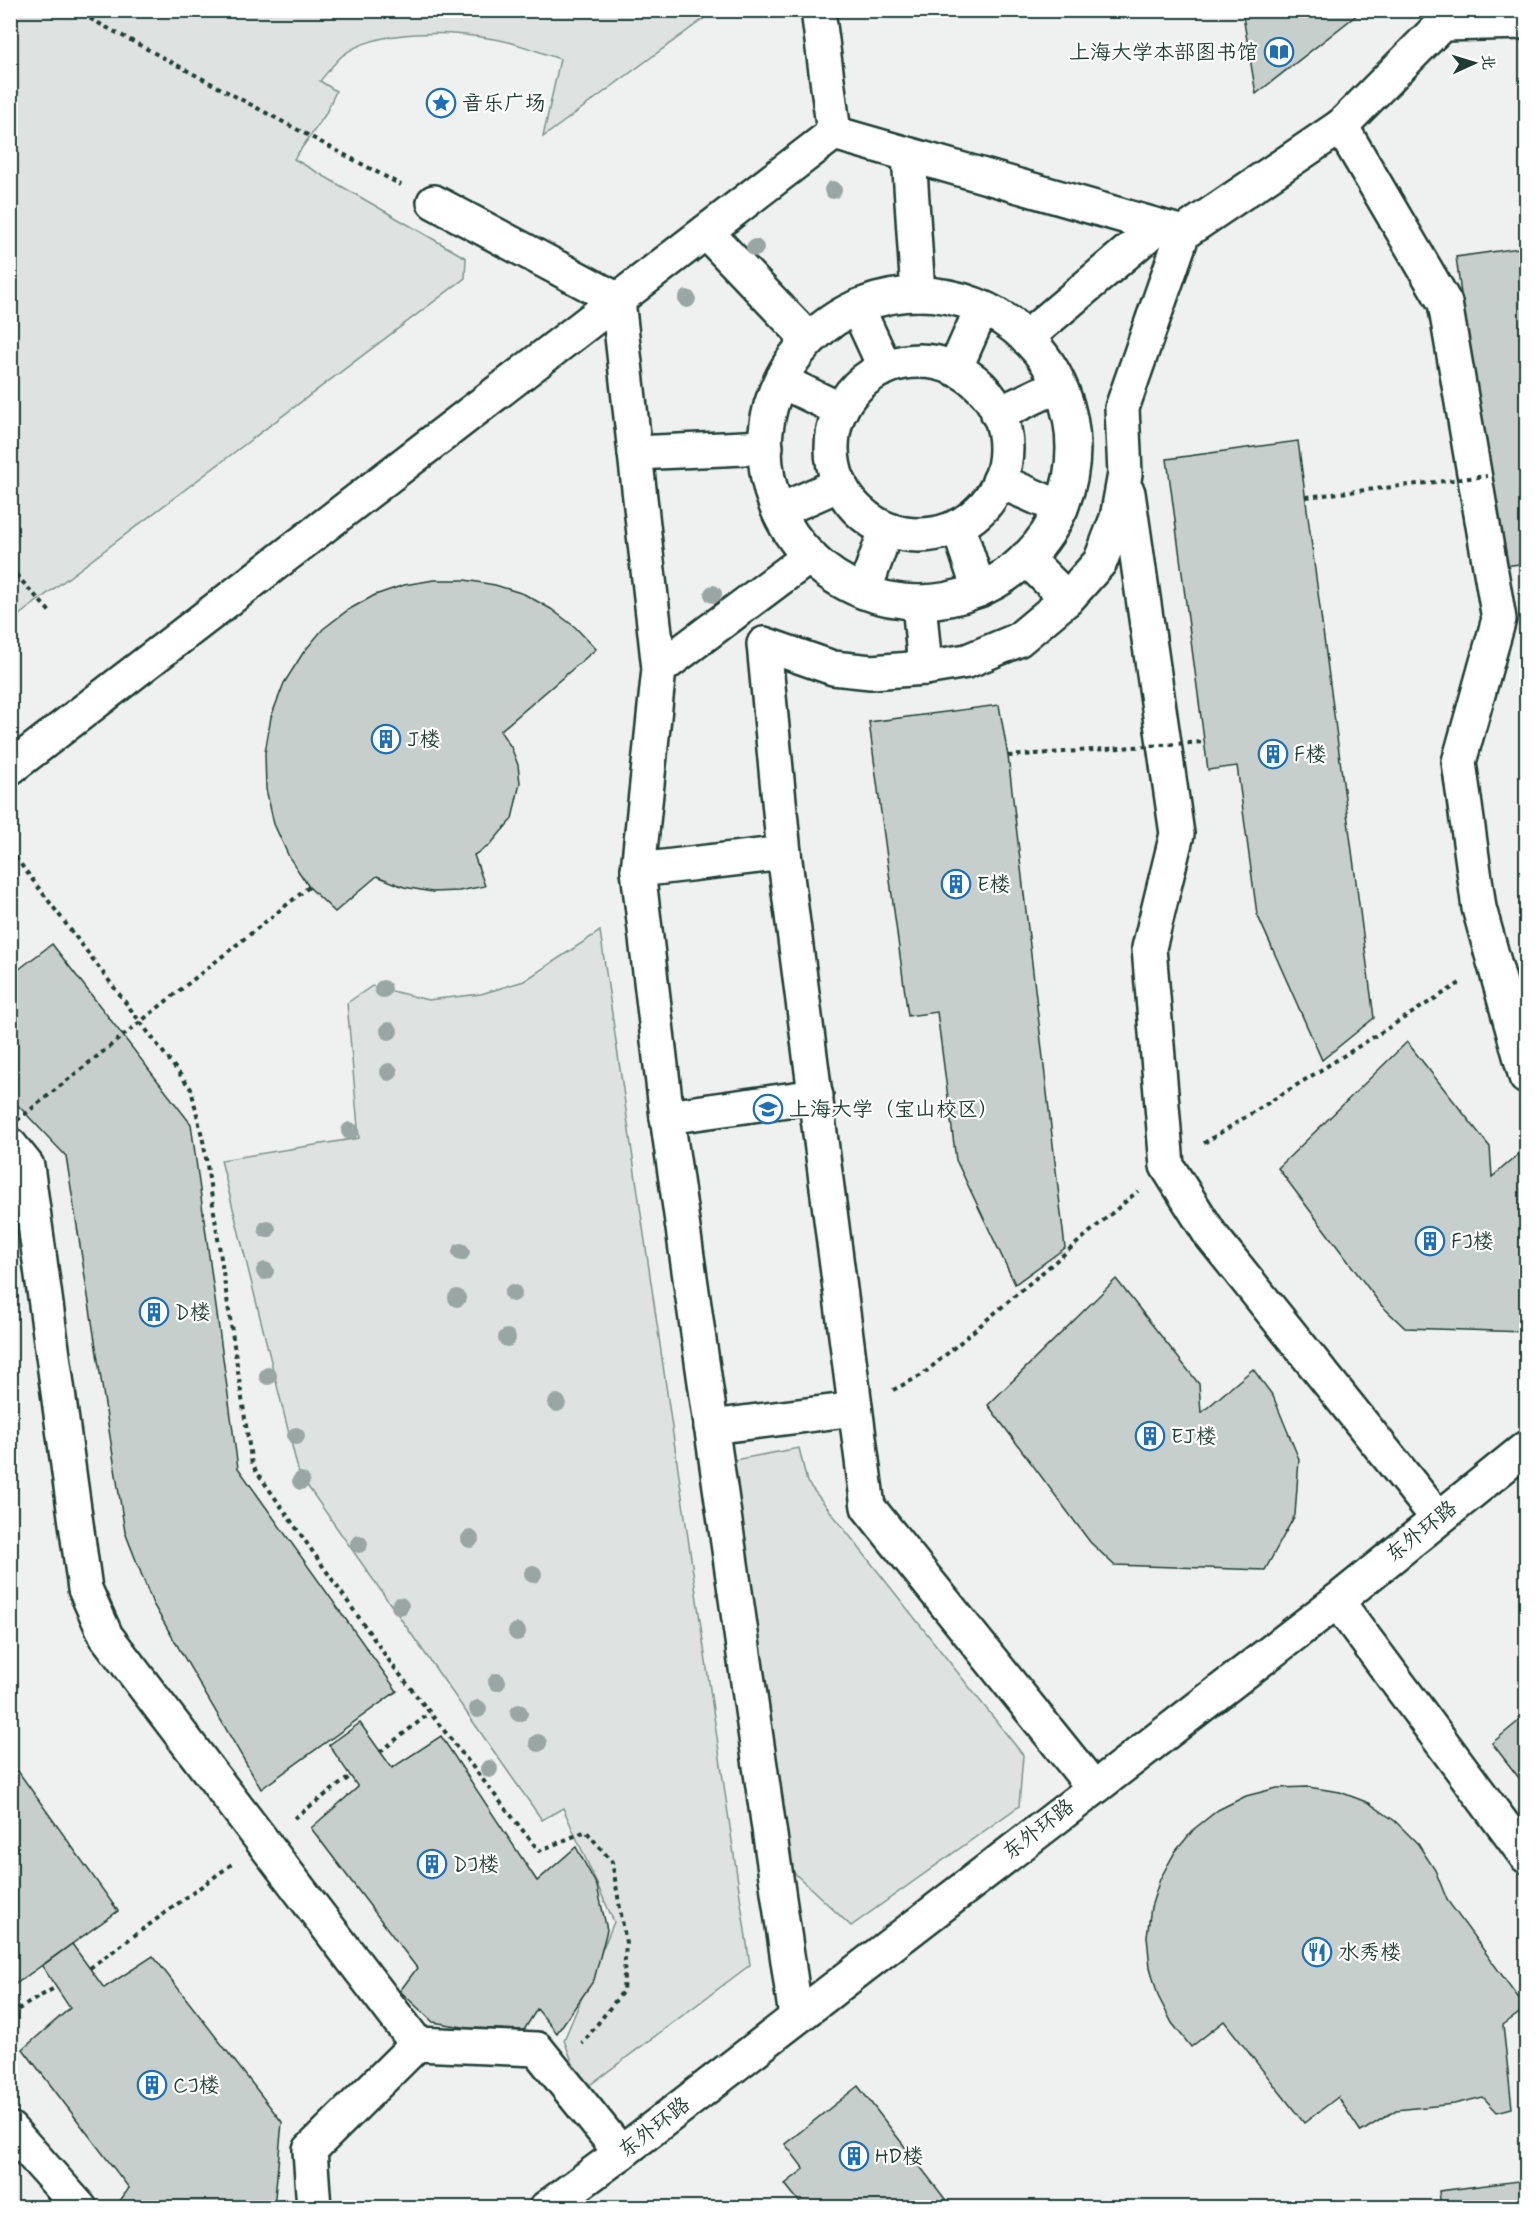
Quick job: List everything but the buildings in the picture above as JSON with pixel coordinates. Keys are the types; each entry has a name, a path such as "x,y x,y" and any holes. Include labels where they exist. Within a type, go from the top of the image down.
{"street":[{"path":"818,10 834,133"},
{"path":"1026,338 1170,230 1341,126 1451,17 1527,22"},
{"path":"1341,126 1445,303 1499,619 1459,762 1479,908 1527,1077"},
{"path":"834,133 1170,230"},
{"path":"10,768 834,133"},
{"path":"909,155 918,294"},
{"path":"434,202 618,300"},
{"path":"1170,230 1122,408 1124,460 1177,834 1149,948 1167,1166 1210,1234 1437,1517"},
{"path":"706,232 809,340"},
{"path":"918,294 943,296 982,308 998,316 1026,338 1041,354 1059,385 1067,407 1072,448 1072,467 1061,508 1052,526 1026,558 1011,572 979,590 956,598 920,602 894,600 864,592 836,578 810,556 792,535 779,511 769,478 766,447 769,417 781,381 791,363 809,340 832,321 857,307 885,297 918,294"},
{"path":"618,300 659,669 638,870 667,1117 796,2017"},
{"path":"857,307 885,368"},
{"path":"955,369 982,308"},
{"path":"928,361 955,369 972,380 990,397 998,414 1006,444 1004,469 999,481 979,512 958,526 935,535 910,535 886,530 864,516 847,499 836,476 832,451 834,427 841,410 859,384 885,368 903,362 928,361"},
{"path":"781,381 841,410"},
{"path":"998,414 1059,385"},
{"path":"635,453 766,447"},
{"path":"1072,448 1124,460"},
{"path":"1093,1787 868,1507 784,853 764,644 833,668 872,672 926,668 967,661 1018,640 1067,599 1100,562 1116,518 1124,460"},
{"path":"999,481 1061,508"},
{"path":"779,511 840,484"},
{"path":"958,526 979,590"},
{"path":"864,592 886,530"},
{"path":"659,669 810,556"},
{"path":"1026,558 1067,599"},
{"path":"920,602 926,668"},
{"path":"638,870 784,853"},
{"path":"667,1117 816,1096"},
{"path":"10,1145 27,1166 85,1589 106,1636 417,2044"},
{"path":"711,1427 855,1409"},
{"name":"东外环路","path":"546,2208 621,2153 1336,1601 1437,1517 1527,1448"},
{"path":"1336,1601 1527,1856"},
{"path":"314,2208 310,2150 417,2044 537,2049 550,2069 621,2153"},
{"path":"10,2129 80,2208"}],"path":[{"path":"74,10 434,202"},
{"path":"1306,496 1487,476"},
{"path":"10,568 50,612"},
{"path":"1008,756 1204,742"},
{"path":"10,850 191,1089 204,1145 252,1465 390,1662 539,1851 586,1831 612,1862 626,1943 623,1991 588,2039 550,2069"},
{"path":"10,1125 309,887"},
{"path":"380,1752 430,1713"},
{"path":"90,1968 351,1776"},
{"path":"10,2014 56,1987"}],"shaded area":[{"path":"11,10 714,11 543,137 560,59 502,40 437,33 374,40 342,56 320,81 336,91 325,115 294,159 466,258 465,278 11,621"},
{"name":"上海大学（宝山校区）","path":"11,11 1526,11 1526,2207 11,2207"},
{"path":"600,931 750,1965 583,2090 564,2040 614,1922 563,1808 542,1820 299,1474 221,1160 359,1138 347,1003 372,986 428,1000 481,994 524,981"},
{"path":"799,1448 807,1482 1023,1755 1019,1806 851,1926 790,1869 734,1460"}],"place":[{"name":"上海大学本部图书馆","path":"1279,52"},
{"name":"音乐广场","path":"441,103"},
{"name":"J楼","path":"386,739"},
{"name":"F楼","path":"1273,754"},
{"name":"E楼","path":"956,884"},
{"name":"上海大学（宝山校区）","path":"768,1109"},
{"name":"FJ楼","path":"1430,1241"},
{"name":"D楼","path":"154,1312"},
{"name":"EJ楼","path":"1150,1436"},
{"name":"DJ楼","path":"432,1864"},
{"name":"水秀楼","path":"1317,1952"},
{"name":"CJ楼","path":"152,2085"},
{"name":"HD楼","path":"854,2156"}]}
